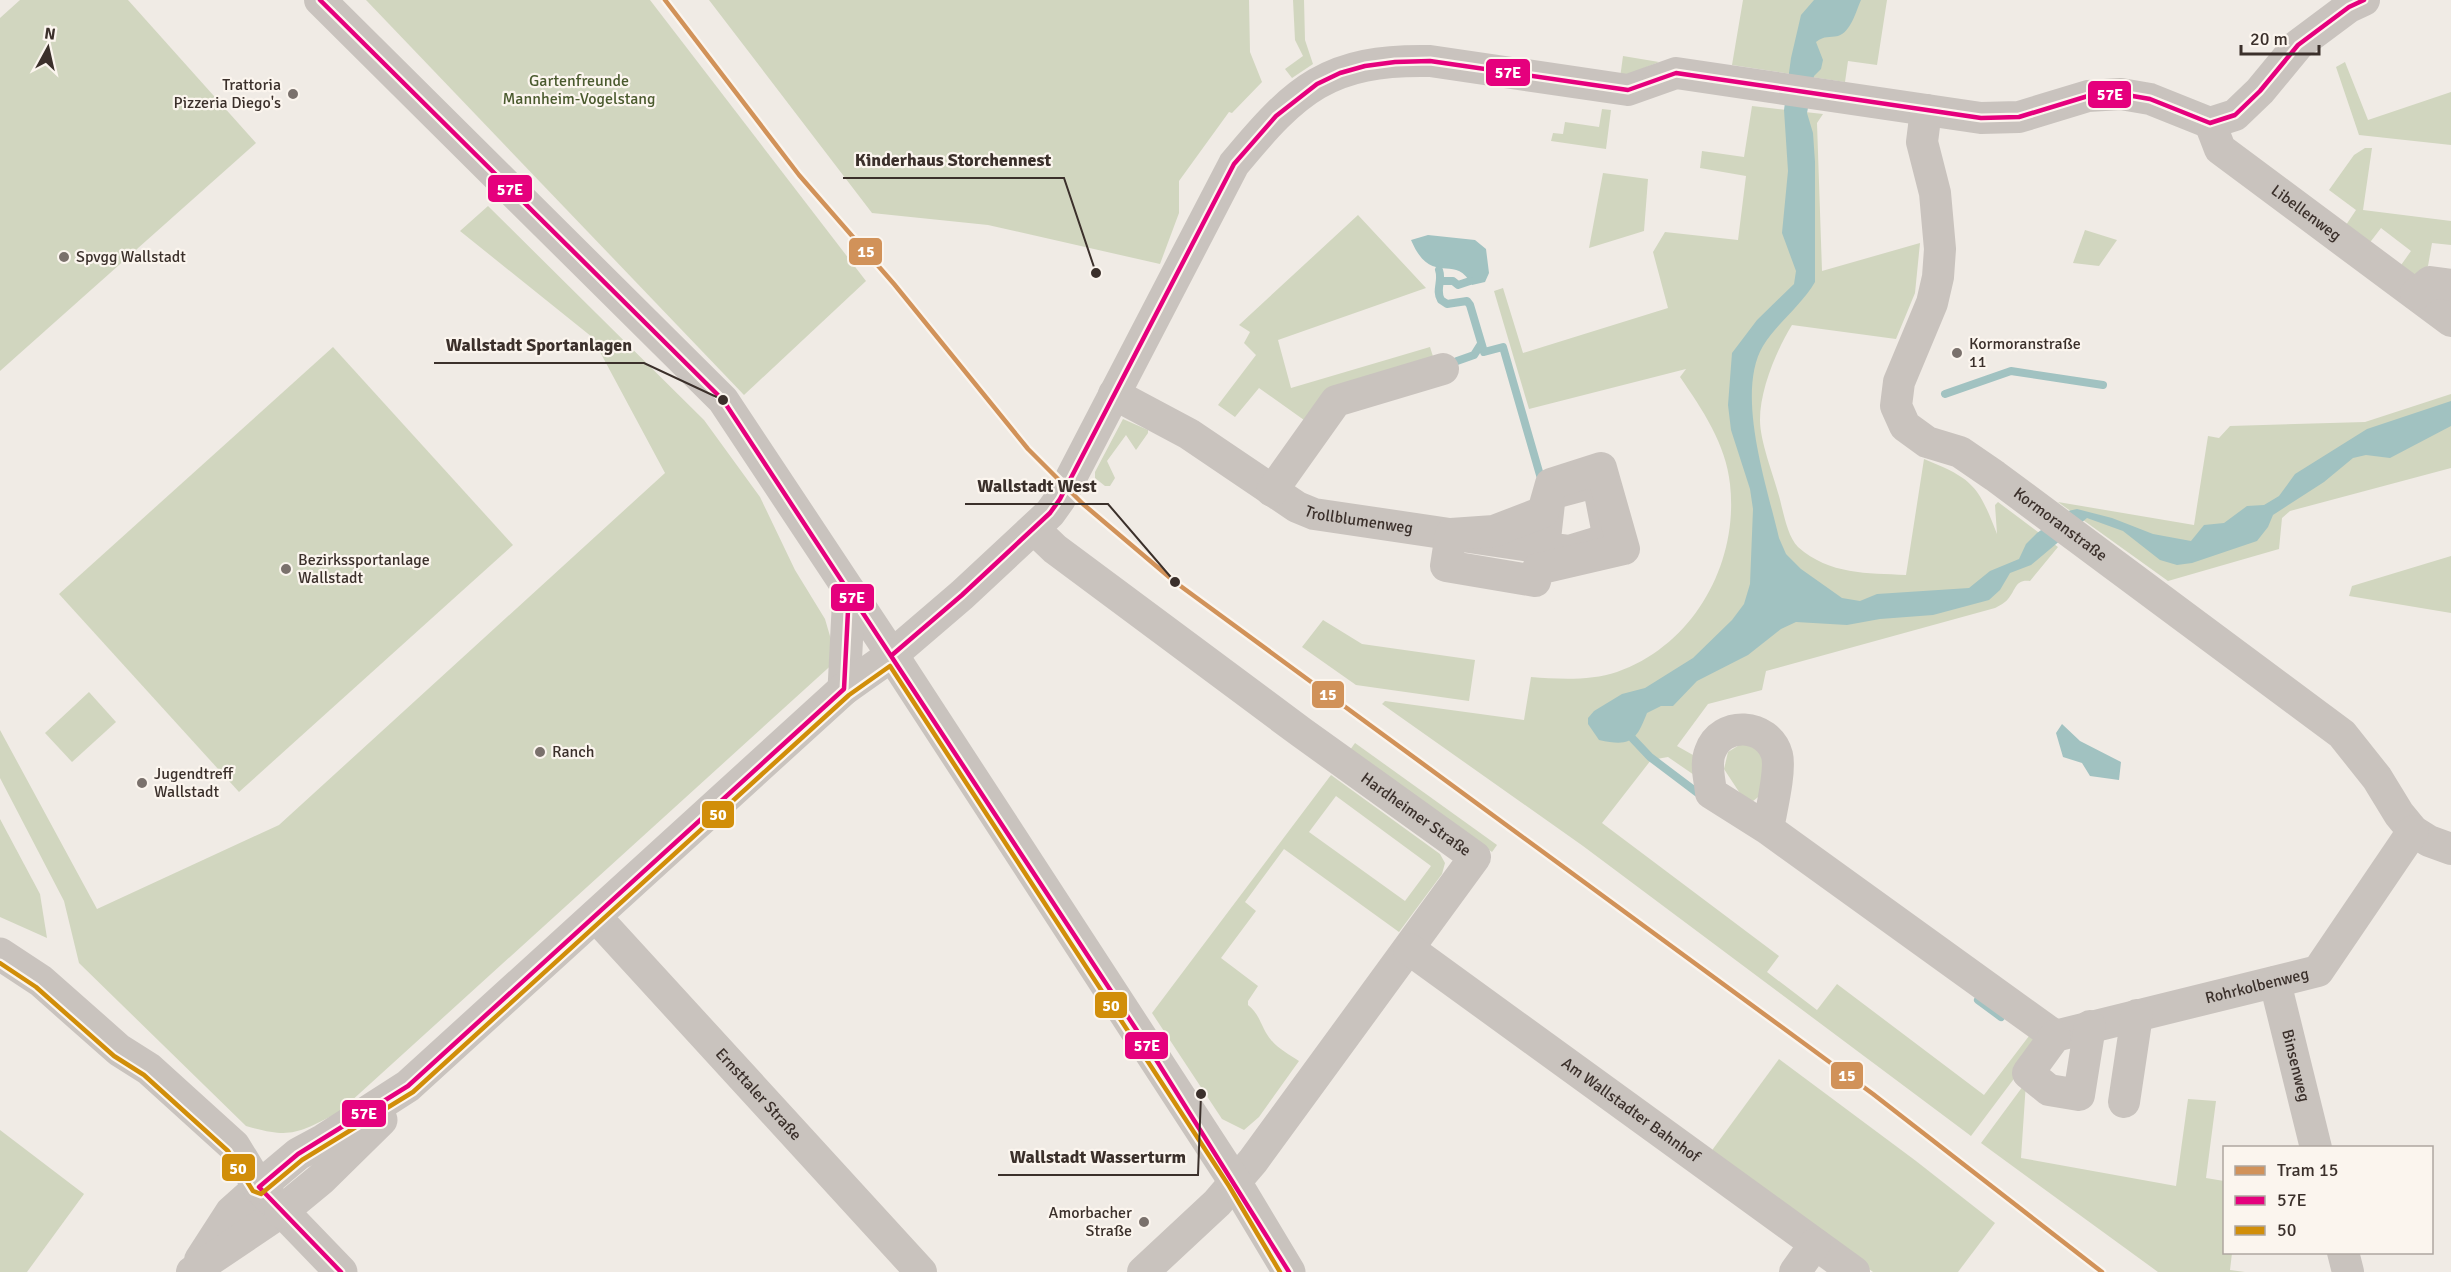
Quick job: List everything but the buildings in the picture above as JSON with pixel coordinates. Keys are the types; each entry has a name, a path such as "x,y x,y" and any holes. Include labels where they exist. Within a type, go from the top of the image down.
{"street":[{"path":"320,0 723,400 1235,1182 1289,1272"},
{"path":"193,1271 231,1212 259,1187 298,1154 408,1086 844,689 892,655 962,596 1034,529 1060,499 1234,164 1272,118 1292,99 1326,78 1358,66 1397,60 1419,61 1628,90 1677,73 1981,118 2019,117 2088,96 2121,94 2150,99 2210,123 2235,115 2260,91 2298,45 2349,7 2364,0"},
{"name":"Kormoranstraße","path":"1926,110 1922,142 1935,193 1940,249 1938,277 1932,303 1899,382 1896,406 1905,426 1927,442 1960,452 2342,734 2378,778 2399,814 2413,831 2429,841 2451,849"},
{"name":"Libellenweg","path":"2210,123 2220,149 2451,321"},
{"path":"2416,294 2430,282 2451,285"},
{"path":"1272,491 1336,401 1443,369"},
{"name":"Trollblumenweg","path":"1114,394 1189,434 1272,491 1297,507 1314,514 1544,548"},
{"name":"Trollblumenweg","path":"1601,468 1624,549 1538,569 1535,581 1446,566 1451,534 1494,531 1543,512 1551,484 1601,468"},
{"name":"Hardheimer Straße","path":"1034,529 1055,549 1301,732 1475,857 1235,1182"},
{"path":"844,689 849,591"},
{"path":"1768,829 2055,1036 2028,1073 2049,1090 2079,1095 2090,1026"},
{"name":"Rohrkolbenweg","path":"2055,1036 2318,971 2413,831"},
{"name":"Ernsttaler Straße","path":"595,916 921,1272"},
{"name":"Am Wallstadter Bahnhof","path":"1409,949 1854,1272"},
{"path":"0,954 41,981 119,1050 137,1078 219,1164 259,1187 341,1272"},
{"name":"Binsenweg","path":"2275,982 2316,1146"},
{"path":"2124,1102 2138,1015"},
{"path":"193,1271 281,1212 321,1179 378,1125 408,1086"},
{"path":"1143,1272 1217,1203 1235,1182"},
{"path":"1795,1272 1815,1244"},
{"path":"2344,1254 2348,1272"}],"green space":[{"name":"Spvgg Wallstadt","path":"20,0 128,0 256,143 0,371 0,18"},
{"name":"Gartenfreunde Mannheim-Vogelstang","path":"366,0 650,0 866,281 744,395"},
{"path":"709,0 1249,0 1250,52 1262,82 1232,113 1229,112 1179,181 1179,213 1160,264 988,225 872,213"},
{"path":"1293,0 1304,0 1305,40 1313,64 1292,78 1285,69 1303,56 1295,40"},
{"path":"1743,0 1887,0 1877,65 1848,61 1845,82 1732,65"},
{"path":"1623,56 1659,62 1620,78"},
{"path":"2345,62 2368,120 2451,92 2451,145 2359,135 2336,67"},
{"path":"1752,106 1823,114 1817,123 1822,271 1920,243 1915,293 1896,339 1792,325 1780,347 1766,384 1760,420 1764,447 1786,523 1794,542 1810,556 1836,568 1863,573 1906,575 1924,459 1953,472 1972,486 1984,504 1997,534 1995,505 1998,502 2058,547 2030,581 2019,583 2007,600 1995,608 1766,671 1762,690 1708,704 1677,746 1700,759 1697,777 1668,757 1651,760 1602,823 1779,956 1767,972 1817,1010 1837,984 1984,1095 2029,1036 2040,1044 1971,1136 1583,846 1382,704 1385,701 1524,720 1531,677 1585,678 1617,672 1644,659 1668,642 1689,621 1706,598 1719,571 1727,543 1731,514 1730,484 1724,455 1712,428 1680,377 1686,369 1529,409 1494,291 1503,288 1523,353 1668,308 1653,252 1665,232 1738,240 1746,176 1700,168 1702,151 1744,157"},
{"path":"1602,109 1611,110 1606,149 1551,141 1553,133 1563,134 1565,122 1599,127"},
{"path":"2365,148 2372,148 2363,210 2451,221 2451,245 2432,243 2428,266 2413,276 2399,268 2411,251 2381,228 2368,245 2344,228 2356,210 2329,190 2354,155"},
{"path":"1603,173 1648,179 1644,231 1589,248"},
{"path":"488,206 704,420 760,497 795,570 825,619 837,660 338,1113 294,1132 261,1130 246,1126 79,963 64,901 0,778 0,730 97,909 279,825 665,473 592,337 460,231"},
{"path":"1358,215 1426,288 1278,340 1291,388 1430,347 1436,366 1311,425 1259,388 1235,417 1218,405 1256,355 1244,343 1250,332 1239,325"},
{"path":"2085,230 2117,240 2099,266 2073,263"},
{"name":"Bezirkssportanlage Wallstadt","path":"333,347 513,545 239,792 59,594"},
{"path":"2451,394 2451,468 2290,511 2282,518 2279,549 2168,581 2058,502 2194,525 2208,436 2219,438 2230,426 2365,422"},
{"path":"1123,419 1148,430 1148,433 1136,450 1126,435 1107,461 1115,478 1110,486 1105,486 1095,478 1095,472"},
{"path":"2451,556 2451,613 2349,596 2352,586"},
{"path":"1323,620 1362,644 1475,660 1469,701 1356,685 1302,647"},
{"path":"89,692 116,722 72,762 45,733"},
{"path":"1355,743 1497,845 1492,852 1350,750"},
{"path":"1741,744 1756,747 1766,759 1762,794 1753,801 1743,798 1724,769 1728,752"},
{"path":"1331,775 1440,854 1445,863 1442,874 1399,932 1284,849 1245,902 1256,911 1221,958 1258,986 1248,1001 1248,1005 1256,1013 1272,1041 1299,1061 1259,1117 1244,1130 1222,1119 1152,1013","holes":["1336,796 1431,866 1405,901 1309,832"]},
{"path":"0,819 40,894 47,938 0,917"},
{"path":"1779,1059 1995,1223 1958,1272 1873,1272 1710,1153"},
{"path":"2026,1082 2021,1158 2176,1186 2188,1099 2216,1101 2206,1178 2223,1181 2223,1254 2232,1254 2230,1270 2245,1272 2158,1272 1981,1143"},
{"path":"0,1130 84,1194 27,1272 0,1272"}],"water":[{"path":"1814,0 1861,0 1853,21 1843,34 1816,42 1823,60 1821,69 1814,76 1807,113 1813,133 1815,162 1815,282 1763,346 1755,366 1752,389 1753,414 1761,467 1779,538 1786,554 1801,569 1842,598 1860,601 1877,594 1969,588 1990,571 2019,559 2026,544 2037,533 2068,511 2077,509 2112,518 2153,534 2191,541 2204,525 2224,523 2247,506 2264,505 2279,496 2295,474 2367,429 2451,401 2451,426 2390,458 2366,455 2353,458 2324,482 2273,515 2268,527 2257,541 2192,563 2177,565 2160,560 2123,531 2087,518 2031,565 2010,573 2000,590 1989,600 1933,615 1880,619 1847,625 1796,622 1781,629 1748,655 1697,681 1673,706 1661,706 1647,713 1631,740 1618,743 1599,740 1588,724 1588,718 1594,711 1622,694 1645,688 1693,658 1732,620 1744,604 1750,584 1753,509 1750,489 1731,430 1728,405 1732,353 1757,320 1794,284 1796,271 1782,233 1788,171 1784,110 1791,58 1801,15"},
{"path":"1428,235 1475,240 1486,249 1489,273 1485,282 1472,285 1465,275 1458,271 1435,267 1427,263 1419,255 1411,240"},
{"path":"2062,724 2080,741 2121,762 2119,780 2090,776 2082,763 2063,757 2056,733"}],"waterway":[{"path":"1439,270 1441,300 1447,304 1467,301 1484,352 1503,347 1542,482"},
{"path":"1442,281 1453,281 1458,285 1470,281"},
{"path":"1457,361 1474,355 1481,344"},
{"path":"1945,394 2011,371 2103,385"},
{"path":"1633,739 1650,757 1703,797"},
{"path":"1978,1000 2001,1017"}],"tram line":[{"name":"15","path":"665,0 799,175 894,284 1028,449 1083,504 1175,582 1873,1094 2102,1272"}],"transit line":[{"name":"57E","path":"320,0 723,400 1155,1058 1289,1272"},
{"name":"57E","path":"892,655 962,595 1050,513 1060,499 1234,164 1276,116 1317,84 1340,73 1365,66 1430,61 1628,90 1676,73 1981,118 2019,117 2088,96 2121,94 2150,99 2210,123 2235,115 2260,91 2298,45 2349,7 2364,0"},
{"name":"57E","path":"341,1272 259,1187 298,1154 408,1086 844,689 849,591"},
{"name":"50","path":"0,963 36,987 114,1056 144,1075 228,1151 253,1191 261,1194 302,1160 413,1092 849,695 890,666 1229,1186 1280,1272"}],"place":[{"name":"Trattoria Pizzeria Diego's","path":"293,94"},
{"name":"Spvgg Wallstadt","path":"64,257"},
{"name":"Kinderhaus Storchennest","path":"1096,273"},
{"name":"Kormoranstraße 11","path":"1957,353"},
{"name":"Wallstadt Sportanlagen","path":"723,400"},
{"name":"Bezirkssportanlage Wallstadt","path":"286,569"},
{"name":"Wallstadt West","path":"1175,582"},
{"name":"Ranch","path":"540,752"},
{"name":"Jugendtreff Wallstadt","path":"142,783"},
{"name":"Wallstadt Wasserturm","path":"1201,1094"},
{"name":"Amorbacher Straße","path":"1144,1222"}]}
